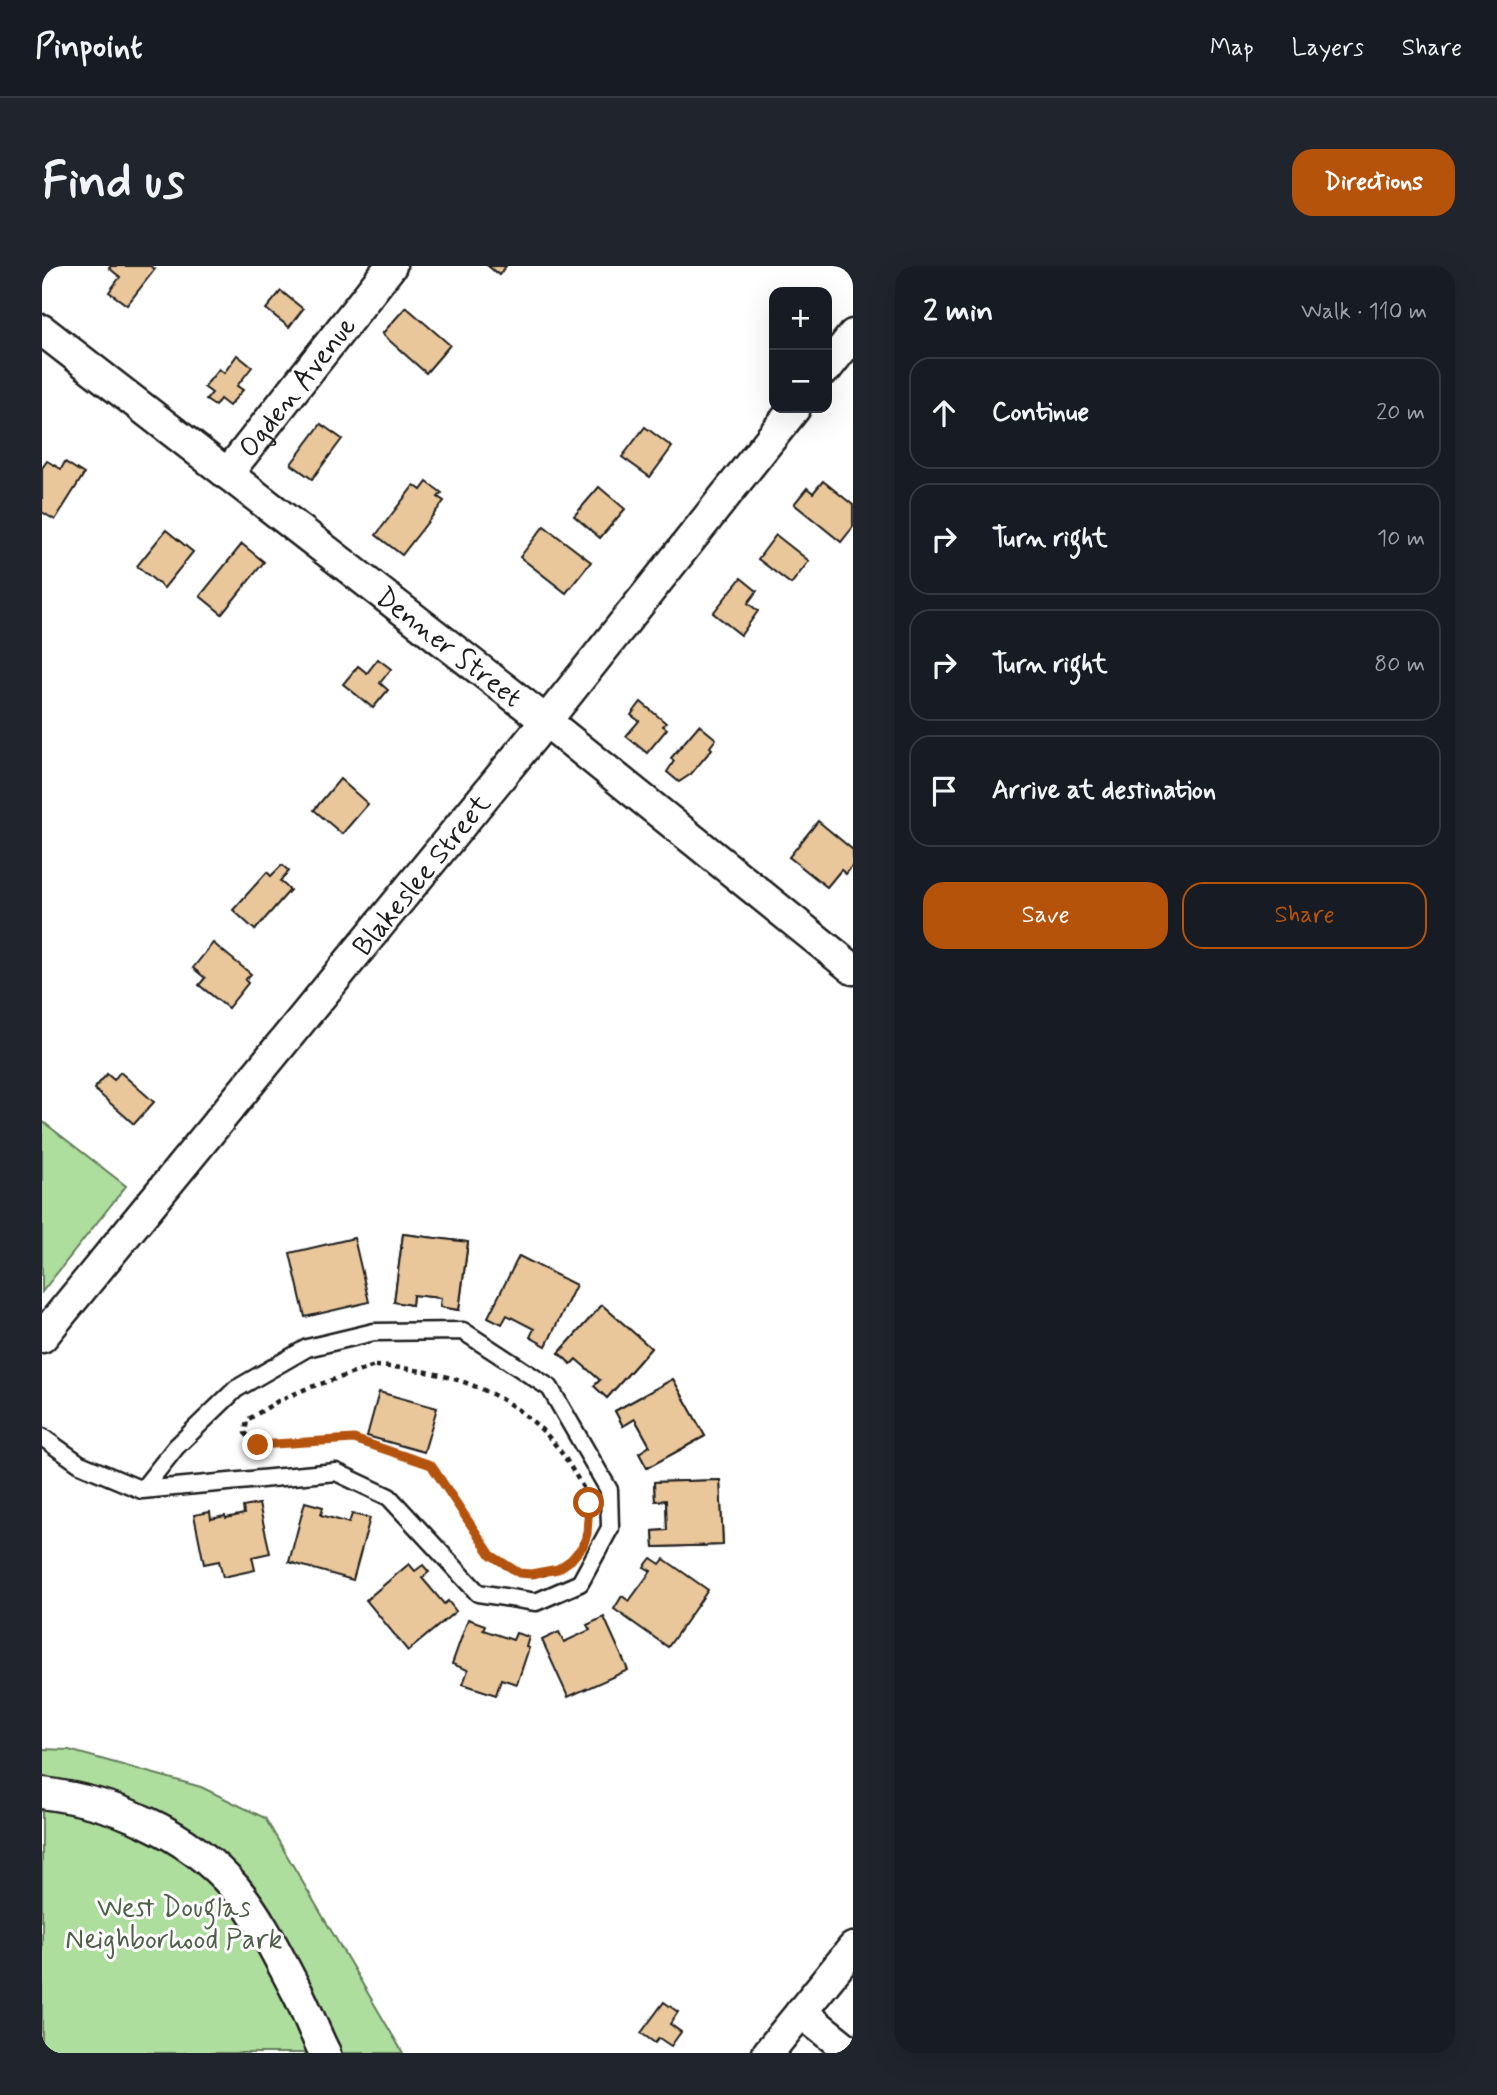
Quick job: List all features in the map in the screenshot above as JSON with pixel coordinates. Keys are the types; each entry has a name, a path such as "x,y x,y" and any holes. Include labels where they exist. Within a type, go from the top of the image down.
{"street":[{"name":"Ogden Avenue","path":"227,474 391,266"},
{"name":"Denner Street","path":"42,330 546,721 853,969"},
{"path":"832,362 853,335"},
{"name":"Blakeslee Street","path":"42,1337 546,721 791,413"},
{"path":"42,1793 73,1797 136,1817 162,1829 235,1888 261,1926 298,1992 326,2053"},
{"path":"768,2053 853,1948"},
{"path":"801,2012 852,2053"}],"lane":[{"path":"42,1437 80,1464 142,1490 337,1472 389,1497 478,1593 536,1601 580,1583 610,1528 609,1490 550,1388 463,1331 374,1332 307,1348 236,1389 176,1447 142,1490"}],"path":[{"path":"375,1366 414,1368 457,1379 498,1396 530,1416 542,1429 567,1459 589,1503 587,1534 583,1546 571,1560 558,1569 531,1574 519,1573 503,1566 491,1555 431,1465 354,1439 258,1445 245,1433 244,1426 254,1415 278,1401 375,1366"}],"green space":[{"path":"42,1121 126,1186 42,1292"},
{"name":"West Douglas Neighborhood Park","path":"42,1749 69,1750 201,1787 265,1818 403,2053 42,2053"}],"building":[{"path":"150,266 155,269 127,305 109,292 120,277 109,268"},
{"path":"488,266 506,266 499,275"},
{"path":"281,291 303,309 289,327 266,309"},
{"path":"406,307 450,345 426,373 382,334"},
{"path":"237,355 252,367 237,386 243,390 229,406 220,399 215,406 206,400 212,393 204,387 219,369 224,373"},
{"path":"321,424 342,439 312,479 291,464"},
{"path":"645,427 672,447 650,477 622,457"},
{"path":"47,461 61,469 65,462 84,474 55,520 42,512 42,468"},
{"path":"823,481 853,505 853,527 841,542 794,504 807,488 813,493"},
{"path":"427,482 442,493 438,497 444,501 402,555 376,535 414,485 421,490"},
{"path":"599,487 625,509 600,538 574,516"},
{"path":"544,526 591,562 566,593 520,557"},
{"path":"166,530 193,552 164,588 137,566"},
{"path":"776,535 809,561 791,584 758,559"},
{"path":"242,544 264,562 222,614 200,596"},
{"path":"741,578 757,591 748,603 758,611 741,635 713,613"},
{"path":"378,659 391,669 380,683 388,690 373,708 343,684 358,666 367,673"},
{"path":"641,702 666,723 663,726 667,729 647,753 626,736 639,721 631,715"},
{"path":"699,725 716,739 710,747 712,749 691,774 679,782 667,772 674,761 671,758"},
{"path":"340,779 368,804 342,834 314,810"},
{"path":"818,821 853,850 853,865 846,874 841,870 827,887 789,857"},
{"path":"282,865 289,871 280,881 290,890 255,930 233,910 267,872 271,876"},
{"path":"213,943 251,974 245,980 248,983 228,1008 199,985 205,978 193,968"},
{"path":"120,1072 154,1102 134,1124 94,1089 107,1074 114,1080"},
{"path":"403,1234 468,1242 459,1310 440,1307 441,1298 413,1295 412,1305 394,1302"},
{"path":"403,1234 468,1242 459,1310 440,1307 441,1298 413,1295 412,1305 394,1302"},
{"path":"354,1238 369,1302 305,1317 290,1253"},
{"path":"519,1256 576,1285 546,1346 530,1337 534,1329 507,1315 502,1324 488,1317"},
{"path":"602,1305 651,1348 607,1398 594,1386 600,1380 576,1359 571,1364 559,1353"},
{"path":"602,1305 651,1348 607,1398 594,1386 600,1380 576,1359 571,1364 559,1353"},
{"path":"673,1379 705,1436 647,1468 639,1453 650,1446 635,1419 623,1426 615,1411"},
{"path":"673,1379 705,1436 647,1468 639,1453 650,1446 635,1419 623,1426 615,1411"},
{"path":"379,1392 437,1408 424,1452 367,1436"},
{"path":"720,1480 723,1545 654,1547 653,1531 667,1530 666,1500 655,1501 654,1482"},
{"path":"720,1480 723,1545 654,1547 653,1531 667,1530 666,1500 655,1501 654,1482"},
{"path":"305,1502 323,1507 321,1515 349,1523 352,1514 370,1518 353,1580 289,1562"},
{"path":"259,1504 270,1553 252,1557 255,1570 223,1577 219,1561 204,1564 194,1515 210,1512 211,1519 226,1518 244,1514 243,1507"},
{"path":"651,1558 660,1564 664,1559 708,1590 668,1647 614,1609 622,1596 629,1601 651,1571 644,1567"},
{"path":"409,1564 415,1571 423,1565 429,1572 422,1578 444,1604 448,1601 456,1611 408,1651 366,1600"},
{"path":"604,1617 628,1670 568,1697 542,1640 559,1632 564,1642 590,1630 587,1625"},
{"path":"468,1619 485,1625 483,1630 513,1640 516,1633 529,1637 526,1647 529,1648 517,1684 501,1679 496,1695 463,1684 468,1670 452,1664"},
{"path":"664,2002 678,2012 670,2024 681,2032 671,2046 659,2038 655,2043 641,2033"}],"route":[{"path":"258,1445 354,1439 431,1465 491,1555 503,1566 519,1573 542,1573 558,1569 571,1560 583,1546 587,1534 589,1503"}]}
